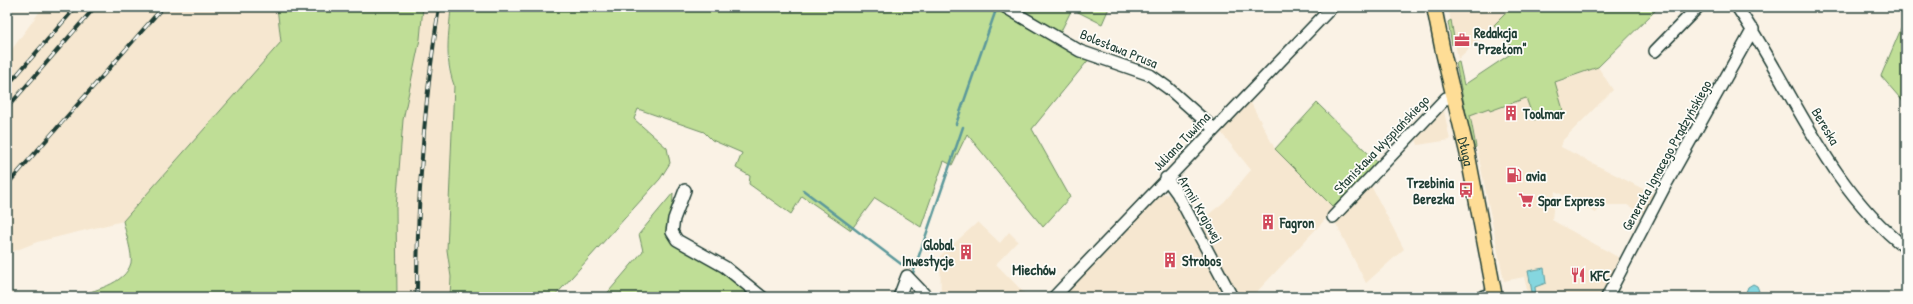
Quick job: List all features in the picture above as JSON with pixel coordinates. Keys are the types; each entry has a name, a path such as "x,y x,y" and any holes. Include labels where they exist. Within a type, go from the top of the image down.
{"main road":[{"name":"Długa","path":"1434,7 1472,176 1491,296"}],"street":[{"name":"Bolesława Prusa","path":"1005,7 1080,51 1150,75 1168,88 1213,128"},
{"name":"Juliana Tuwima","path":"1054,297 1213,128 1332,7"},
{"path":"1655,51 1698,7"},
{"name":"Bereska","path":"1737,7 1753,29 1811,130 1850,192 1880,225 1906,248"},
{"name":"Generała Ignacego Prądzyńskiego","path":"1607,297 1655,204 1753,29"},
{"name":"Stanisława Wyspiańskiego","path":"1333,217 1446,98 1454,96"},
{"name":"Armii Krajowej","path":"1166,178 1177,193 1232,297"},
{"path":"685,190 674,219 672,232 677,240 725,267 762,297"},
{"path":"899,297 907,276 927,297"}],"shaded area":[{"path":"43,7 277,7 281,42 123,221 37,242 7,254 7,56"},
{"path":"423,7 451,7 447,52 448,68 454,85 447,250 451,277 450,297 397,297 396,208 403,120 420,39"},
{"path":"1448,7 1509,7 1511,9 1458,59"},
{"path":"1598,67 1613,90 1563,140 1561,147 1653,194 1644,214 1627,205 1602,205 1596,213 1555,191 1552,220 1623,260 1604,297 1529,297 1524,277 1504,281 1470,114"},
{"path":"1250,101 1275,149 1335,209 1252,297 1238,297 1199,222 1224,202 1251,170 1220,131"},
{"path":"1443,106 1450,140 1418,145 1415,135"},
{"path":"1369,182 1404,249 1366,283 1334,220"},
{"path":"1161,194 1168,194 1179,206 1223,288 1214,297 1062,297"},
{"name":"Global Inwestycje","path":"978,222 1000,243 1009,232 1018,241 996,264 1028,297 941,297 940,256"}],"green space":[{"path":"277,7 423,7 420,39 403,120 396,208 397,297 75,297 108,286 122,277 128,270 131,263 131,254 123,221 281,42"},
{"path":"451,7 1109,8 1102,24 1072,9 1059,35 1090,58 1032,129 1070,197 1043,227 967,134 952,165 944,161 921,227 875,198 851,230 802,196 791,214 749,184 750,176 736,168 742,153 712,140 704,132 638,109 634,119 667,148 670,163 660,179 554,297 450,297 451,277 447,250 454,85 448,55"},
{"path":"1509,7 1659,7 1598,67 1555,82 1563,110 1534,120 1526,98 1490,111 1489,108 1470,115 1476,147 1473,150 1456,63 1459,62 1464,85 1515,51 1494,25 1510,9"},
{"path":"1906,17 1906,105 1881,76"},
{"path":"1451,20 1455,44 1452,45 1448,22"},
{"path":"1317,103 1378,163 1335,209 1275,149"},
{"path":"673,193 672,218 668,233 722,268 758,297 604,297 643,251 639,234"}],"water":[{"path":"1544,268 1546,283 1535,287 1536,297 1533,297 1528,271"},
{"path":"1753,284 1757,286 1759,291 1755,297 1744,297 1748,287"}],"waterway":[{"path":"956,124 997,7"},
{"path":"913,273 963,127"},
{"path":"803,190 901,264"}],"railway":[{"path":"7,86 76,7"},
{"path":"7,108 95,7"},
{"path":"7,185 163,7"},
{"path":"417,297 418,224 422,152 429,79 439,7"}],"place":[{"name":"Redakcja \"Przełom\"","path":"1462,40"},
{"name":"Toolmar","path":"1511,113"},
{"name":"avia","path":"1514,175"},
{"name":"Trzebinia Berezka","path":"1466,190"},
{"name":"Spar Express","path":"1526,200"},
{"name":"Fagron","path":"1268,222"},
{"name":"Global Inwestycje","path":"966,252"},
{"name":"Strobos","path":"1170,260"},
{"name":"KFC","path":"1578,275"}],"district":[{"name":"Miechów","path":"1034,269"}]}
